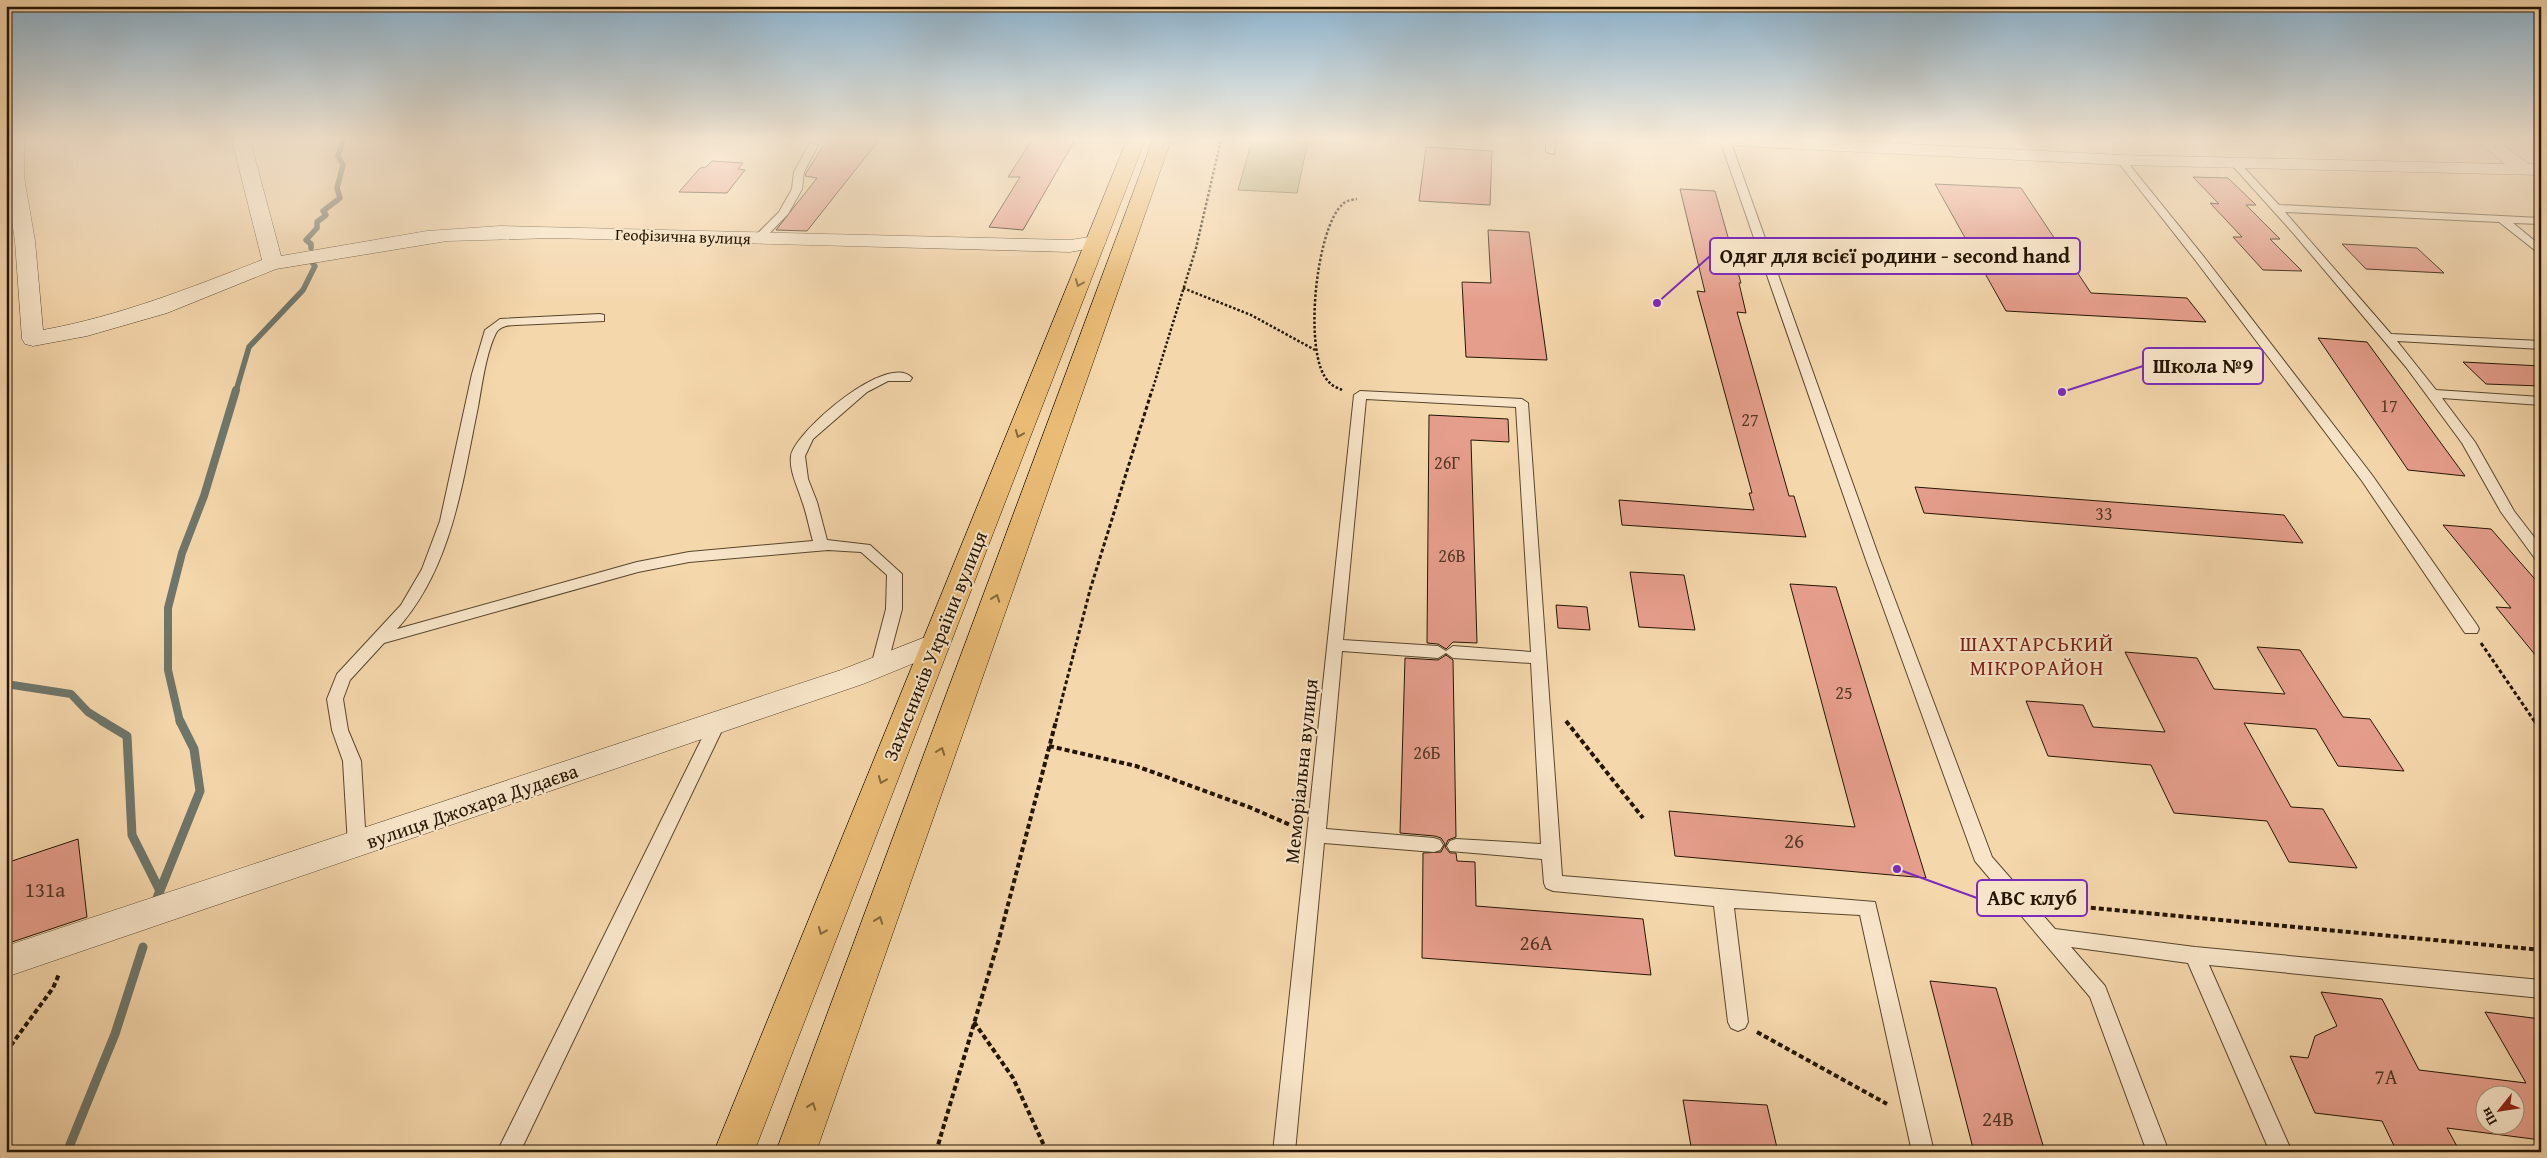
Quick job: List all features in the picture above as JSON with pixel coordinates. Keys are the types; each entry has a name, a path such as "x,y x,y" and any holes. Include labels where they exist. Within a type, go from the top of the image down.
{"highway":[{"name":"Захисників України вулиця","path":"734,1152 1115,194"},
{"name":"Захисників України вулиця","path":"796,1152 1142,194"}],"street":[{"path":"12,194 16,244"},
{"path":"255,194 273,263"},
{"name":"Геофізична вулиця","path":"16,244 33,339 87,329 159,308 273,263 299,261 396,241 450,234 510,232 1070,246 1096,242"},
{"name":"вулиця Джохара Дудаєва","path":"6,962 718,722 879,666 936,643"}],"lane":[{"path":"758,238 783,214 794,194"},
{"path":"1744,194 1873,560 1984,862 2098,992 2158,1152"},
{"path":"2148,194 2367,478 2471,629"},
{"path":"2262,194 2298,232 2388,337 2433,394 2468,442 2508,512 2541,557"},
{"path":"2274,208 2541,222"},
{"path":"2503,220 2541,252"},
{"path":"357,845 352,761 340,730 335,699 343,678 407,608 429,569 447,521 478,374 491,330 500,323 516,321 600,318"},
{"path":"2388,337 2541,345"},
{"path":"821,545 810,502 801,479 798,456 807,437 863,389 886,377 906,378"},
{"path":"1360,394 1522,404 1553,883 1723,899 1868,908 1923,1152"},
{"name":"Меморіальна вулиця","path":"1284,1152 1360,394"},
{"path":"2433,394 2541,401"},
{"path":"380,639 637,567 743,551 821,545 865,548 895,574 894,609 879,666"},
{"path":"1334,645 1539,658"},
{"path":"508,1152 718,722"},
{"path":"1316,835 1434,844"},
{"path":"1456,846 1551,852"},
{"path":"1723,899 1738,1022"},
{"path":"2049,936 2195,955 2541,989"},
{"path":"2195,955 2281,1152"}],"path":[{"path":"936,1152 999,939 1090,590 1196,248 1208,194"},
{"path":"1357,199 1344,202 1338,209 1325,236 1313,314 1316,351 1328,382 1340,390 1360,394"},
{"path":"1183,288 1233,308 1300,340 1316,351"},
{"path":"2471,629 2541,730"},
{"path":"1540,689 1643,818"},
{"path":"1049,746 1136,766 1249,807 1316,835"},
{"path":"2019,901 2541,950"},
{"path":"6,1052 53,988 74,940"},
{"path":"974,1022 1013,1078 1047,1152"},
{"path":"1738,1022 1916,1120"}],"building":[{"path":"804,194 836,194 807,231 776,230"},
{"path":"1009,194 1044,194 1023,230 989,227"},
{"path":"1420,194 1490,194 1490,205 1419,201"},
{"path":"1681,194 1716,194 1741,283 1739,283 1746,313 1737,312 1789,496 1794,496 1806,537 1622,525 1619,500 1754,510 1749,493 1752,493 1697,291 1705,292"},
{"path":"1941,194 2025,194 2091,293 2187,298 2206,322 2006,311"},
{"path":"2209,194 2245,194 2256,205 2246,205 2280,239 2270,239 2302,271 2263,270 2233,237 2242,237 2210,203 2219,204"},
{"path":"1488,230 1529,232 1547,360 1466,357 1462,282 1491,283"},
{"path":"2342,244 2417,248 2444,273 2366,269"},
{"path":"2318,338 2367,342 2465,476 2408,470"},
{"path":"2463,362 2541,366 2541,386 2486,384"},
{"path":"1429,415 1508,419 1509,442 1471,440 1477,643 1453,642 1446,649 1438,644 1427,643"},
{"path":"1915,487 2284,515 2303,543 1924,513"},
{"path":"2443,525 2491,529 2541,586 2541,662 2496,607 2511,608"},
{"path":"1630,572 1684,575 1695,630 1639,627"},
{"path":"1790,584 1836,587 1926,878 1675,856 1669,811 1855,827"},
{"path":"1556,605 1587,607 1590,630 1558,628"},
{"path":"2257,647 2300,650 2343,717 2370,719 2404,771 2338,766 2316,729 2244,723 2291,807 2323,809 2357,868 2289,862 2267,821 2174,813 2151,765 2048,756 2026,701 2083,705 2093,727 2165,732 2125,652 2197,658 2214,689 2285,694"},
{"path":"1446,655 1453,660 1456,837 1448,840 1445,847 1450,853 1456,853 1457,861 1475,862 1476,906 1643,919 1651,975 1422,958 1423,853 1441,852 1445,844 1441,838 1435,836 1400,833 1405,658 1438,660"},
{"path":"78,839 87,917 6,944 6,863"},
{"path":"1930,981 1996,988 2045,1152 1974,1152"},
{"path":"2321,992 2382,999 2419,1070 2526,1083 2485,1012 2541,1019 2541,1140 2510,1136 2524,1136 2524,1086 2474,1086 2474,1131 2447,1128 2460,1152 2397,1152 2382,1121 2315,1113 2290,1056 2308,1058 2315,1036 2337,1026"},
{"path":"1683,1100 1767,1105 1778,1152 1692,1152"}],"waterway":[{"path":"311,248 311,244 306,240 317,228 317,222 326,215 323,211 340,198 339,194"},
{"path":"236,391 249,347 303,290 315,266 309,259"},
{"path":"180,722 168,670 168,608 182,553 204,496 236,390"},
{"path":"6,684 71,694 88,712 104,722"},
{"path":"102,721 127,736 132,835 160,891"},
{"path":"160,891 200,791 194,749 180,721"},
{"path":"157,898 160,891"},
{"path":"67,1152 115,1034 143,947"}],"place":[{"name":"Одяг для всієї родини - second hand","path":"1657,303"},
{"name":"Школа №9","path":"2062,392"},
{"name":"ABC клуб","path":"1897,869"}],"district":[{"name":"ШАХТАРСЬКИЙ МІКРОРАЙОН","path":"2037,656"}]}
